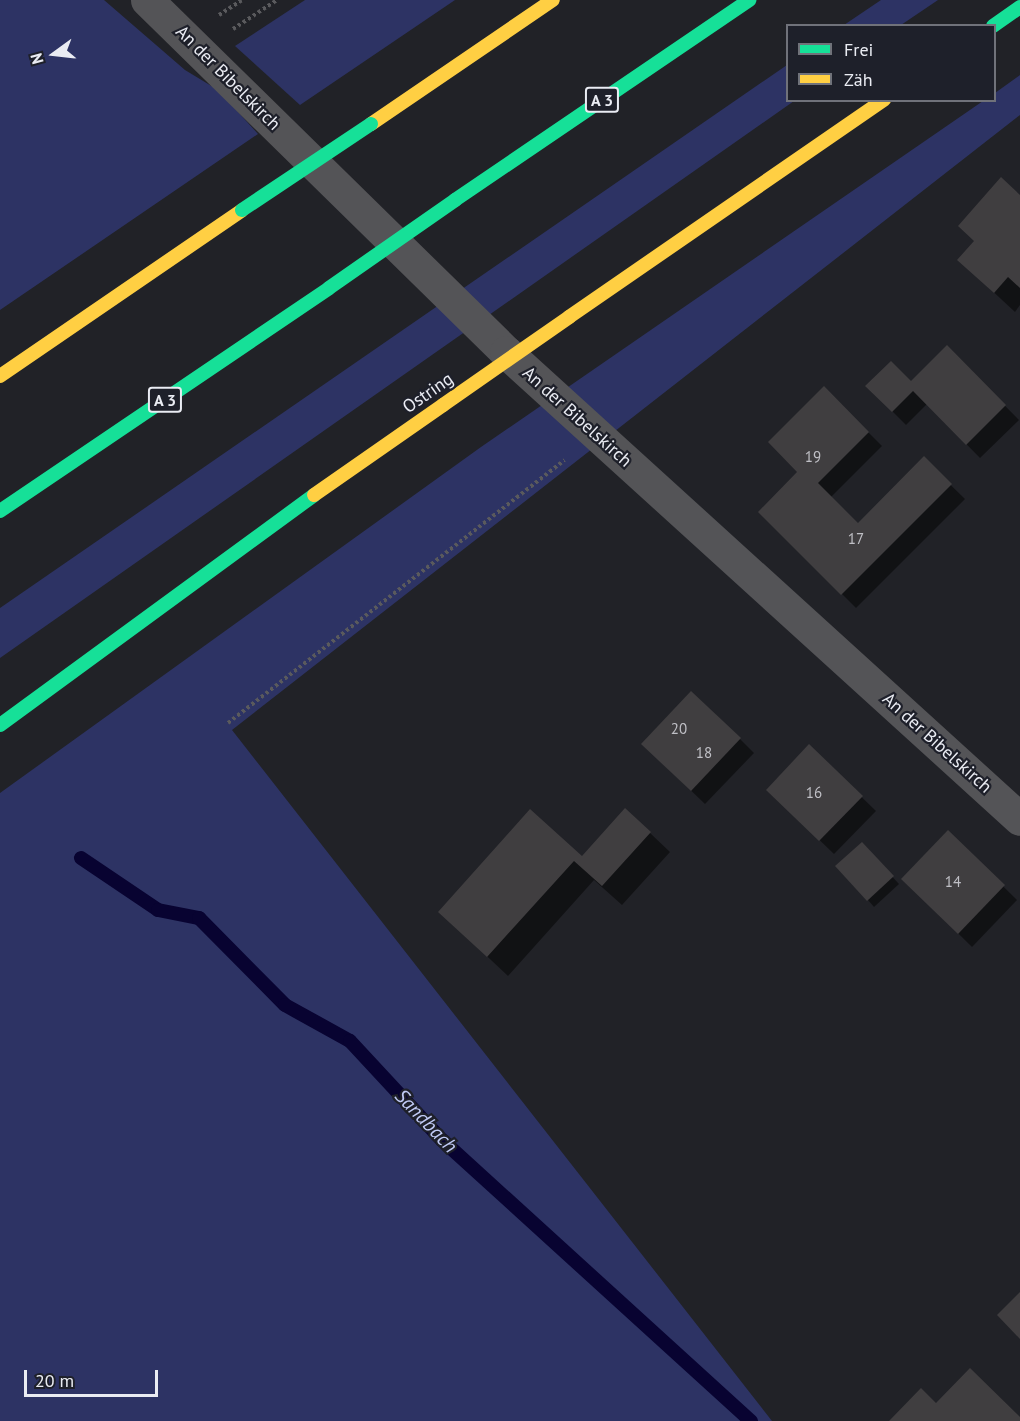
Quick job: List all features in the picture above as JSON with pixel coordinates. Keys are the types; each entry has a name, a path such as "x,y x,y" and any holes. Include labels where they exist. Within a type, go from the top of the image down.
{"main road":[{"path":"0,376 553,0"},
{"name":"A 3","path":"0,511 749,0"},
{"path":"996,24 1020,7"},
{"name":"Ostring","path":"0,725 263,531 881,102"}],"street":[{"name":"An der Bibelskirch","path":"147,0 506,352 1020,819"}],"path":[{"path":"200,50 277,0"},
{"path":"228,723 596,436"}],"shaded area":[{"path":"0,0 104,0 185,70 218,90 258,134 0,310"},
{"path":"305,0 455,0 300,105 235,46"},
{"path":"881,0 938,0 902,24 845,24"},
{"path":"786,66 786,102 793,102 0,658 0,608"},
{"path":"1020,75 1020,115 232,730 772,1421 0,1421 0,793 481,447 982,102 996,102 996,92"}],"building":[{"path":"1001,177 1020,195 1020,288 1008,277 994,293 957,260 974,241 958,226"},
{"path":"947,345 1006,405 966,445 913,391 892,412 865,386 891,361 911,381"},
{"path":"824,386 869,432 818,483 858,523 924,456 952,484 841,595 758,512 797,472 768,442"},
{"path":"691,691 741,738 691,791 641,744"},
{"path":"809,744 863,796 819,841 766,790"},
{"path":"625,808 651,832 602,886 574,861 487,957 438,912 530,809 582,856"},
{"path":"948,830 1005,885 958,934 901,879"},
{"path":"862,842 894,876 867,901 835,866"},
{"path":"1020,1292 1020,1339 997,1315"},
{"path":"970,1368 1020,1417 1020,1421 889,1421 921,1388 936,1403"}],"waterway":[{"name":"Sandbach","path":"81,858 158,910 199,918 285,1005 350,1041 442,1140 751,1421"}],"traffic: fast":[{"path":"455,200 749,0"},
{"path":"996,24 1020,7"},
{"path":"242,210 371,124"},
{"path":"329,288 455,200"},
{"path":"0,511 329,288"},
{"path":"0,725 314,495"}],"traffic: slow":[{"path":"371,124 553,0"},
{"path":"569,317 881,102"},
{"path":"0,376 242,210"},
{"path":"443,405 569,317"},
{"path":"314,495 443,405"}]}
